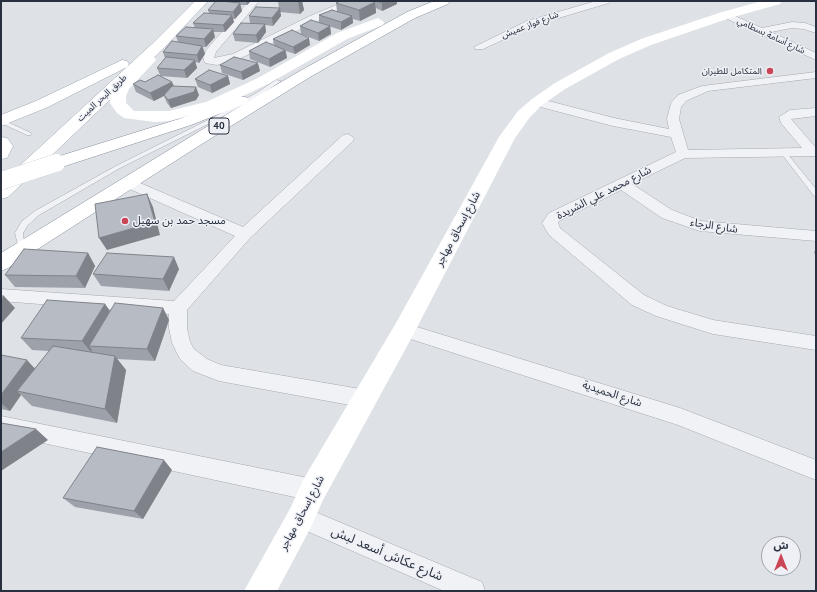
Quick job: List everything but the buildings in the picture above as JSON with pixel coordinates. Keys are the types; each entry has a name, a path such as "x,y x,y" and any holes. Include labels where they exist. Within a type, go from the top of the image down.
{"main road":[{"name":"طريق البحر الميت","path":"1,193 44,145 158,46 202,1"},
{"path":"207,1 123,88 118,96 118,104 123,110 130,114 156,117 202,108 263,81 342,36 378,22"},
{"name":"40","path":"1,181 44,145 186,122 241,100 359,35 378,22 423,1"},
{"name":"40","path":"1,264 128,183 305,74 406,17 444,1"},
{"name":"شارع إسحاق مهاجر","path":"260,591 301,517 313,490 366,399 508,137 524,114 537,102 585,70 614,56 646,42 765,2"},
{"path":"1,174 44,145 145,41"},
{"path":"1,121 42,104 122,64"},
{"path":"1,142 4,146 1,154"}],"street":[{"path":"254,1 211,52 220,56 237,56 313,18 354,1"},
{"name":"شارع فواز عميش","path":"479,47 531,22 606,1"},
{"path":"313,18 322,3 340,7"},
{"name":"شارع أسامة بسطامي","path":"726,15 816,57"},
{"path":"762,31 792,25 805,26 816,30"},
{"path":"683,154 676,134 673,119 675,106 682,98 692,92 722,85 816,75"},
{"path":"537,102 613,122 676,134"},
{"path":"814,152 785,120 785,117 790,114 816,112"},
{"path":"348,138 245,234 178,308 178,328 181,343 187,354 200,365 219,373 366,399"},
{"name":"شارع محمد علي الشريدة","path":"814,152 683,154 554,217 550,223 554,231 626,291 638,300 662,311 713,327 816,343"},
{"path":"128,183 245,234"},
{"name":"شارع الرجاء","path":"622,184 667,214 700,226 816,236"},
{"path":"1,295 178,308"},
{"name":"شارع الحميدية","path":"404,330 680,417 816,470"},
{"path":"1,425 313,490"},
{"name":"شارع عكاش أسعد لبش","path":"301,517 473,591"}],"lane":[{"path":"29,246 21,243 19,233 25,222 37,213 96,179 216,118 260,93 278,80"},
{"path":"1,121 44,145"},
{"path":"783,152 816,194"}],"place":[{"name":"المتكامل للطيران","path":"770,71"},
{"name":"مسجد حمد بن سهيل","path":"125,221"}]}
